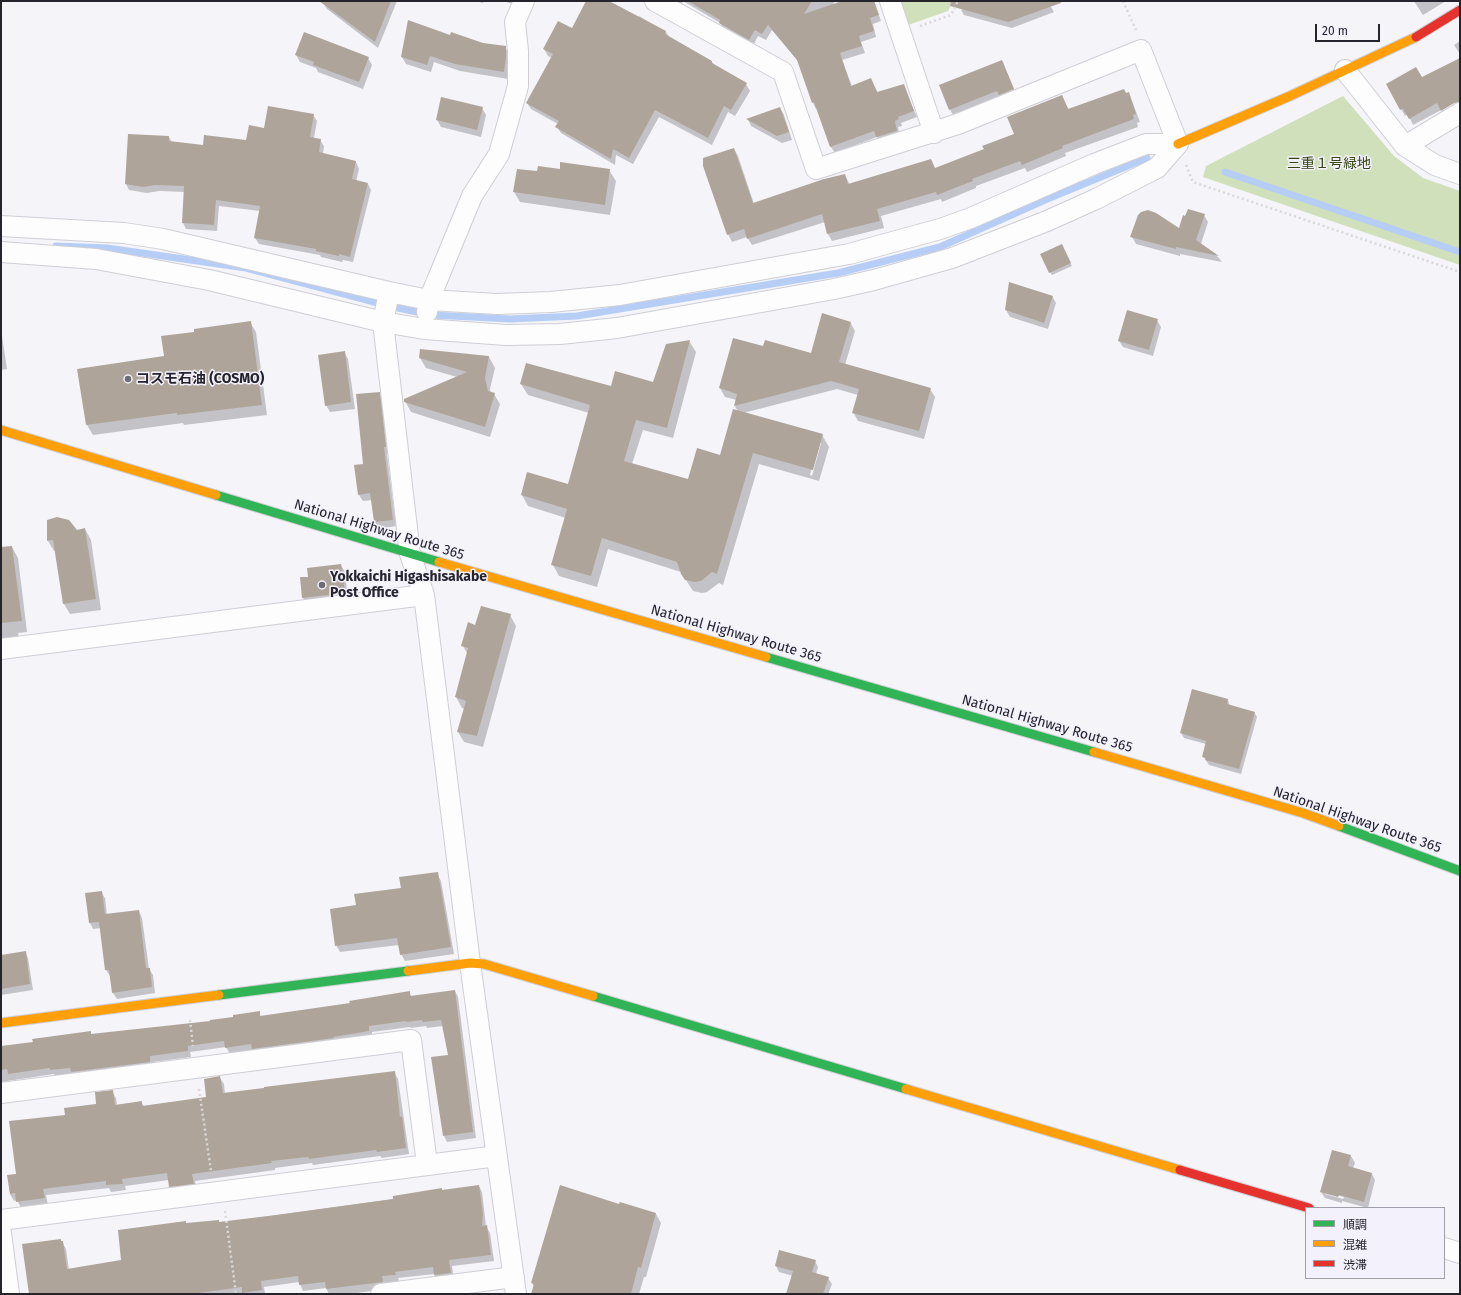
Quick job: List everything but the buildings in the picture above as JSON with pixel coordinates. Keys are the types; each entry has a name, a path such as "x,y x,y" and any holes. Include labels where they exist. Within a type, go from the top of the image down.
{"main road":[{"path":"1178,144 1290,96 1414,38 1460,10"},
{"name":"National Highway Route 365","path":"1,430 410,554 1303,813 1460,872"},
{"path":"1,1023 470,963 484,964 1306,1207"}],"street":[{"path":"424,329 429,300 472,196 499,154 518,86 518,51 515,22 524,1"},
{"path":"655,1 783,72 816,169 934,133 1141,50 1178,144"},
{"path":"890,1 934,133"},
{"path":"1345,70 1404,146 1435,165 1460,174"},
{"path":"1404,146 1460,113"},
{"path":"1,226 124,233 163,239 388,292 429,300 498,304 551,302 620,295 849,254 940,229 970,218 1058,179 1146,144 1178,144"},
{"path":"1,252 96,259 209,280 383,322 424,329 506,335 560,334 617,328 765,302 874,280 952,258 1047,221 1096,199 1158,168 1178,144"},
{"path":"158,271 163,239"},
{"path":"381,1294 515,1286 470,963 424,595 410,554 383,322 388,292"},
{"path":"1,649 424,595"},
{"path":"1,1093 411,1040 428,1164"},
{"path":"1,1220 497,1156"},
{"path":"1,1233 9,1294"},
{"path":"1445,1248 1460,1253"}],"path":[{"path":"900,32 951,15 958,1"},
{"path":"1124,1 1140,40 1141,50"},
{"path":"1178,144 1193,182 1460,272"},
{"path":"187,1000 212,1181 224,1207 236,1294"}],"green space":[{"path":"899,1 953,1 948,11 908,25"},
{"name":"三重１号緑地","path":"1343,96 1394,156 1423,178 1460,191 1460,265 1203,177 1206,166"}],"waterway":[{"path":"56,246 107,248 246,268 393,307 432,315 510,319 577,316 838,273 940,247 1045,200 1147,158"},
{"path":"1225,172 1460,252"}],"traffic: fast":[{"path":"216,495 439,562"},
{"path":"766,657 1094,752"},
{"path":"1339,826 1460,871"},
{"path":"219,995 408,971"},
{"path":"593,996 906,1089"}],"traffic: slow":[{"path":"1178,144 1290,96 1416,37"},
{"path":"1,430 216,495"},
{"path":"439,562 766,657"},
{"path":"1094,752 1303,813 1339,826"},
{"path":"408,971 470,963 484,964 593,996"},
{"path":"1,1023 219,995"},
{"path":"906,1089 1180,1170"}],"traffic: jam":[{"path":"1416,37 1460,10"},
{"path":"1180,1170 1306,1207"}],"place":[{"name":"コスモ石油 (COSMO)","path":"128,379"},
{"name":"Yokkaichi Higashisakabe Post Office","path":"322,585"}]}
